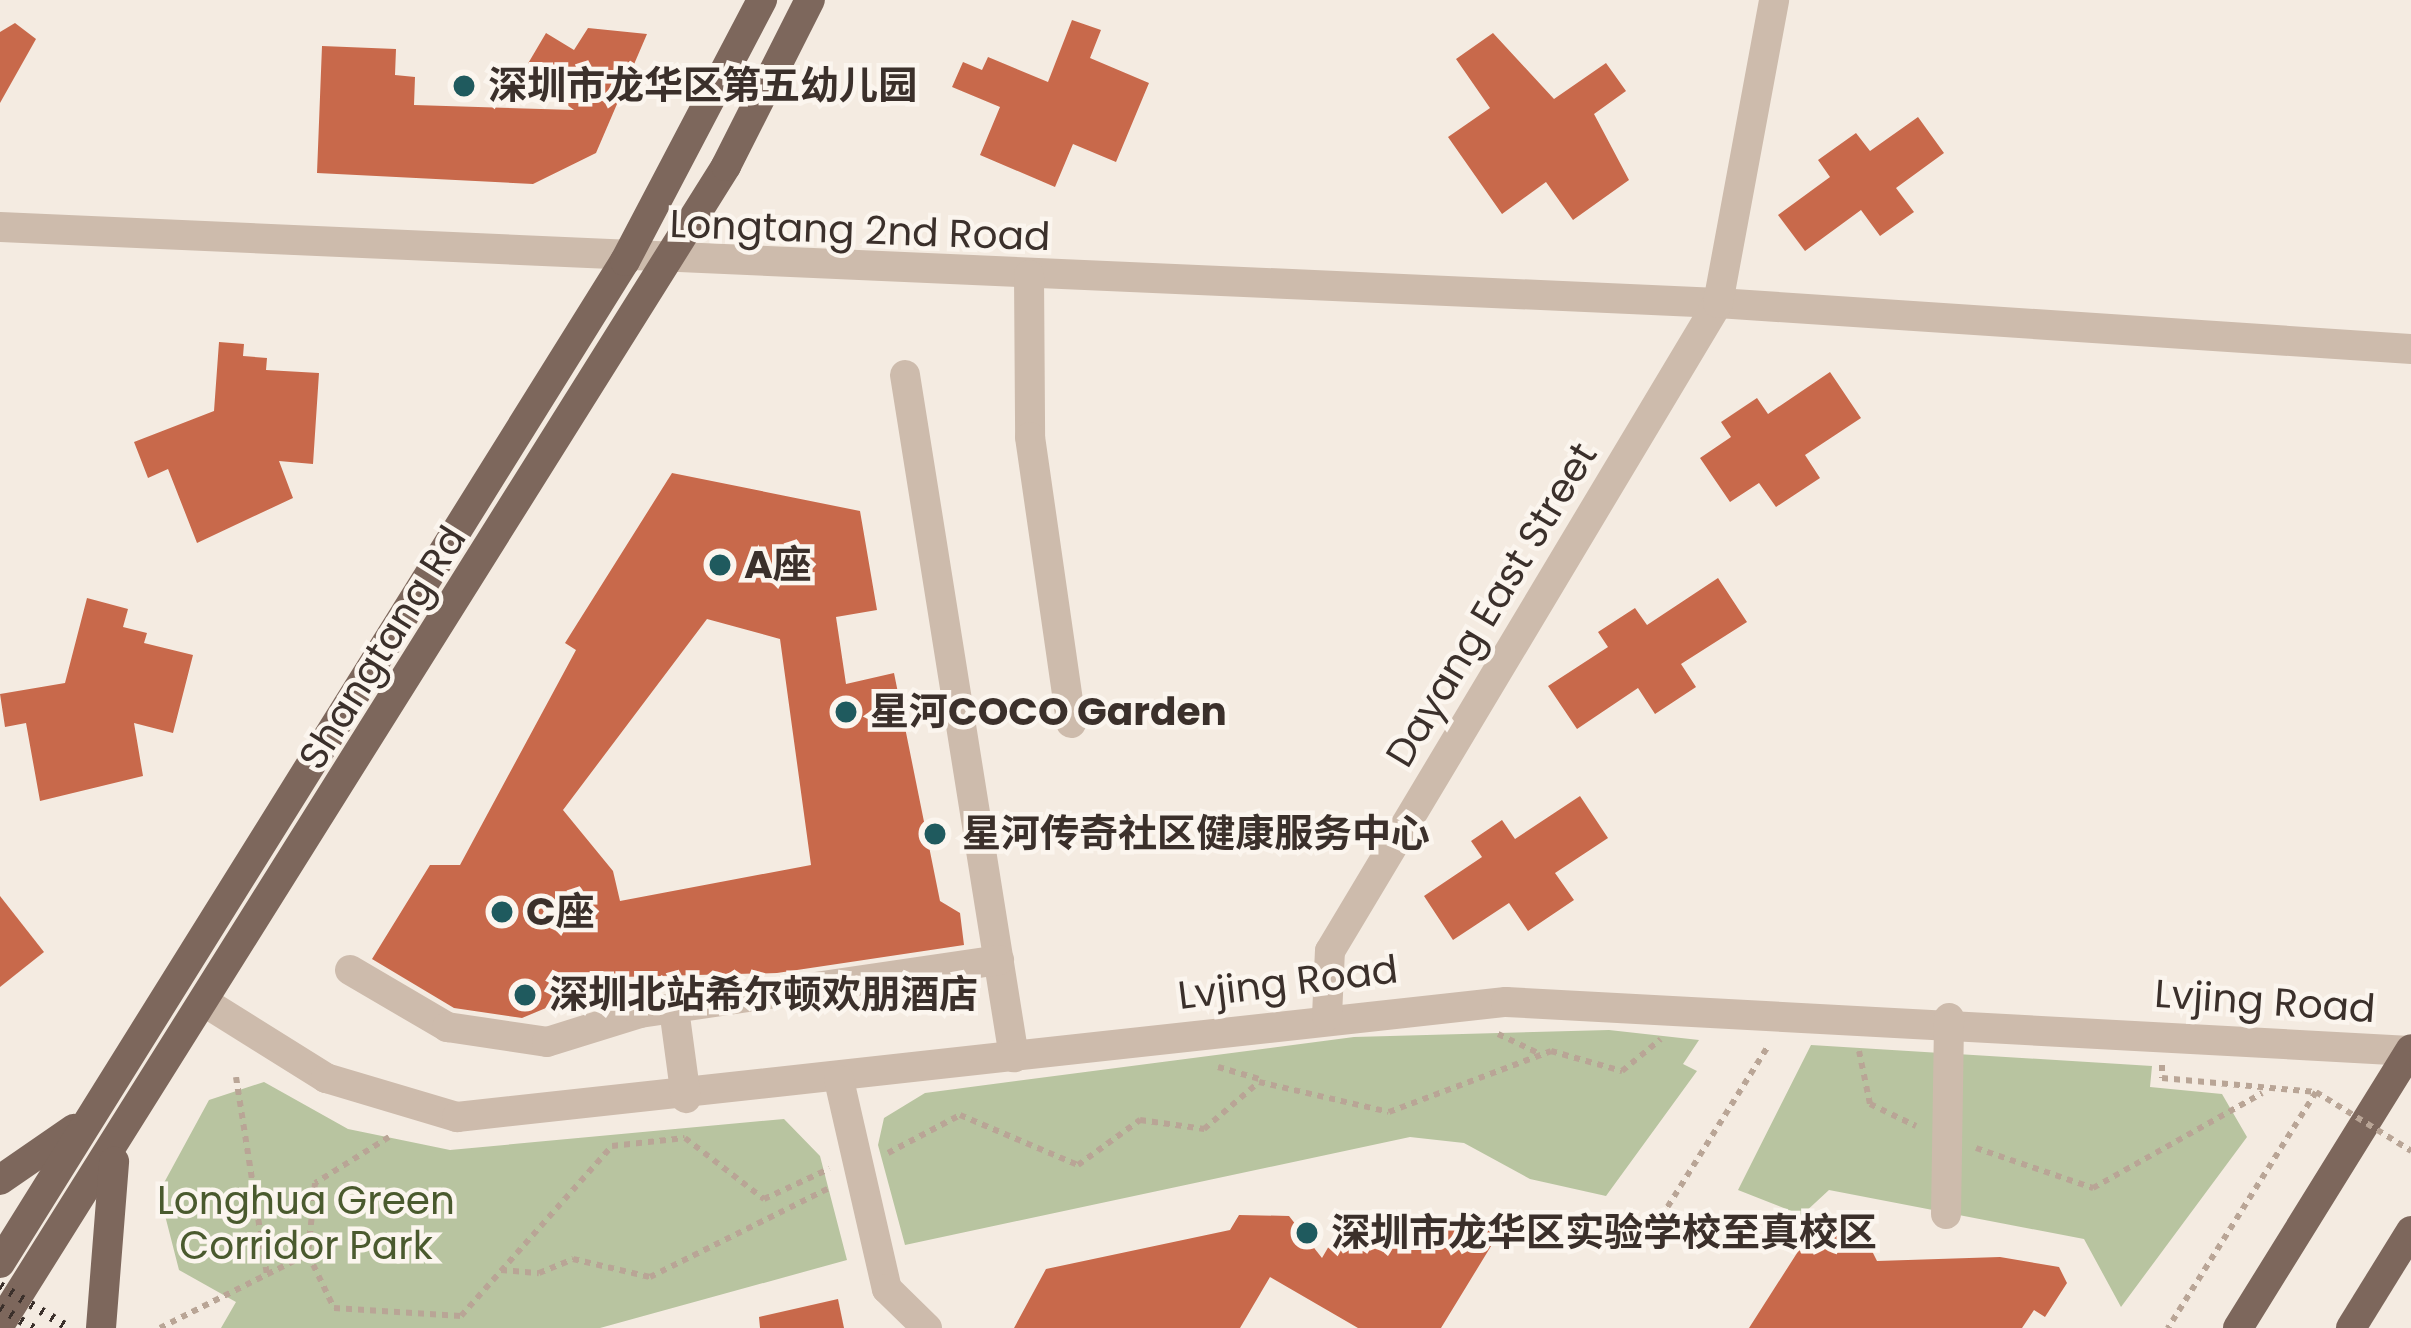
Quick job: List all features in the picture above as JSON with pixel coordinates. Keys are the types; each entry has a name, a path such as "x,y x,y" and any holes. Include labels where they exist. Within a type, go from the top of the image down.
{"main road":[{"name":"Shangtang Rd","path":"0,1263 625,261 761,0"},
{"name":"Shangtang Rd","path":"0,1324 206,1003 666,262 810,0"},
{"path":"2238,1328 2410,1050"},
{"path":"0,1180 97,1110"},
{"path":"101,1328 101,1220 124,1130"},
{"path":"2351,1328 2411,1231"}],"street":[{"path":"1718,303 1774,0"},
{"name":"Longtang 2nd Road","path":"0,227 625,261 1718,303 2411,349"},
{"path":"1029,275 1030,437 1071,723"},
{"name":"Dayang East Street","path":"1327,1016 1330,951 1718,303"},
{"path":"905,375 1014,1057"},
{"path":"350,970 468,1034 563,1040 674,1009 999,960"},
{"name":"Lvjing Road","path":"206,1003 326,1078 420,1112 531,1116 1327,1016 1595,1001 1949,1018 2410,1050"},
{"path":"674,1009 686,1098"},
{"path":"1946,1214 1949,1018"},
{"path":"839,1080 886,1289 927,1328"}],"path":[{"path":"1475,1023 1538,1053 1622,1071 1673,1027"},
{"path":"1655,1228 1776,1032"},
{"path":"1857,1035 1870,1104 1926,1129"},
{"path":"1195,1060 1388,1112 1538,1053"},
{"path":"236,1078 267,1274"},
{"path":"2162,1078 2316,1092 2411,1151"},
{"path":"879,1158 960,1115 1078,1165 1134,1122 1192,1133 1244,1088 1272,1082"},
{"path":"2168,1328 2316,1092"},
{"path":"1962,1142 2093,1188 2262,1093"},
{"path":"389,1137 315,1183 308,1254 322,1300 354,1310 454,1318 612,1146 685,1138 764,1199 829,1169"},
{"path":"501,1270 539,1273 572,1259 650,1277 833,1186"},
{"path":"160,1328 308,1254"}],"green space":[{"path":"1609,1030 1699,1040 1683,1064 1697,1071 1606,1196 1530,1179 1464,1143 1410,1137 905,1245 878,1145 884,1118 925,1093 1354,1037"},
{"path":"1811,1045 2152,1066 2150,1087 2222,1094 2247,1137 2121,1307 2084,1239 1829,1190 1802,1215 1738,1190"},
{"name":"Longhua Green Corridor Park","path":"264,1082 348,1129 450,1150 784,1119 820,1156 847,1260 600,1328 221,1328 236,1302 179,1270 159,1192 209,1100"}],"building":[{"path":"1072,20 1101,30 1090,58 1149,83 1116,162 1073,144 1055,187 980,155 1000,107 952,87 963,62 982,70 988,57 1048,82"},
{"path":"15,23 36,39 0,103 0,32"},
{"path":"588,28 647,34 596,153 533,184 317,173 322,46 396,49 395,75 415,77 414,105 574,110 523,72 546,33 574,50"},
{"path":"1493,33 1554,99 1606,63 1626,91 1594,114 1629,180 1573,220 1546,182 1502,214 1448,137 1490,108 1456,59"},
{"path":"1918,117 1944,153 1896,188 1914,212 1880,236 1861,210 1805,251 1778,215 1830,177 1818,160 1856,133 1870,151"},
{"path":"219,342 244,344 243,356 267,358 266,370 319,373 313,464 279,461 293,498 197,543 168,469 148,478 134,442 214,411"},
{"path":"1830,372 1861,418 1805,455 1820,478 1776,507 1759,483 1730,502 1700,458 1731,437 1721,422 1757,398 1768,414"},
{"name":"星河COCO Garden","path":"672,473 860,511 877,610 836,617 846,684 894,673 940,901 960,913 964,945 777,973 620,977 522,1018 454,1008 372,959 430,865 460,865 576,650 565,643","holes":["707,619 780,639 811,865 620,901 613,871 563,810"]},
{"path":"1718,578 1747,622 1681,664 1696,687 1655,714 1638,688 1577,729 1548,686 1608,647 1598,632 1635,608 1647,625"},
{"path":"87,598 128,609 123,627 147,633 144,643 193,655 173,733 134,723 143,776 40,801 26,723 5,727 0,694 65,683"},
{"path":"1580,796 1608,838 1555,873 1574,900 1528,931 1509,903 1453,940 1424,896 1482,857 1471,841 1502,820 1515,839"},
{"path":"0,896 44,952 0,987"},
{"path":"1239,1215 1289,1216 1322,1258 1345,1218 1490,1224 1496,1238 1441,1328 1358,1328 1270,1277 1240,1328 1014,1328 1046,1269 1230,1230"},
{"path":"1815,1225 1862,1231 1877,1261 2000,1257 2059,1267 2067,1283 2045,1317 2034,1310 2022,1328 1749,1328"},
{"path":"838,1299 844,1328 760,1328 759,1317"}],"railway":[{"path":"0,1285 70,1328"},
{"path":"0,1307 34,1328"}],"place":[{"name":"深圳市龙华区第五幼儿园","path":"464,86"},
{"name":"A座","path":"720,565"},
{"name":"星河COCO Garden","path":"846,712"},
{"name":"星河传奇社区健康服务中心","path":"935,834"},
{"name":"C座","path":"502,912"},
{"name":"深圳北站希尔顿欢朋酒店","path":"525,995"},
{"name":"深圳市龙华区实验学校至真校区","path":"1307,1233"}]}
